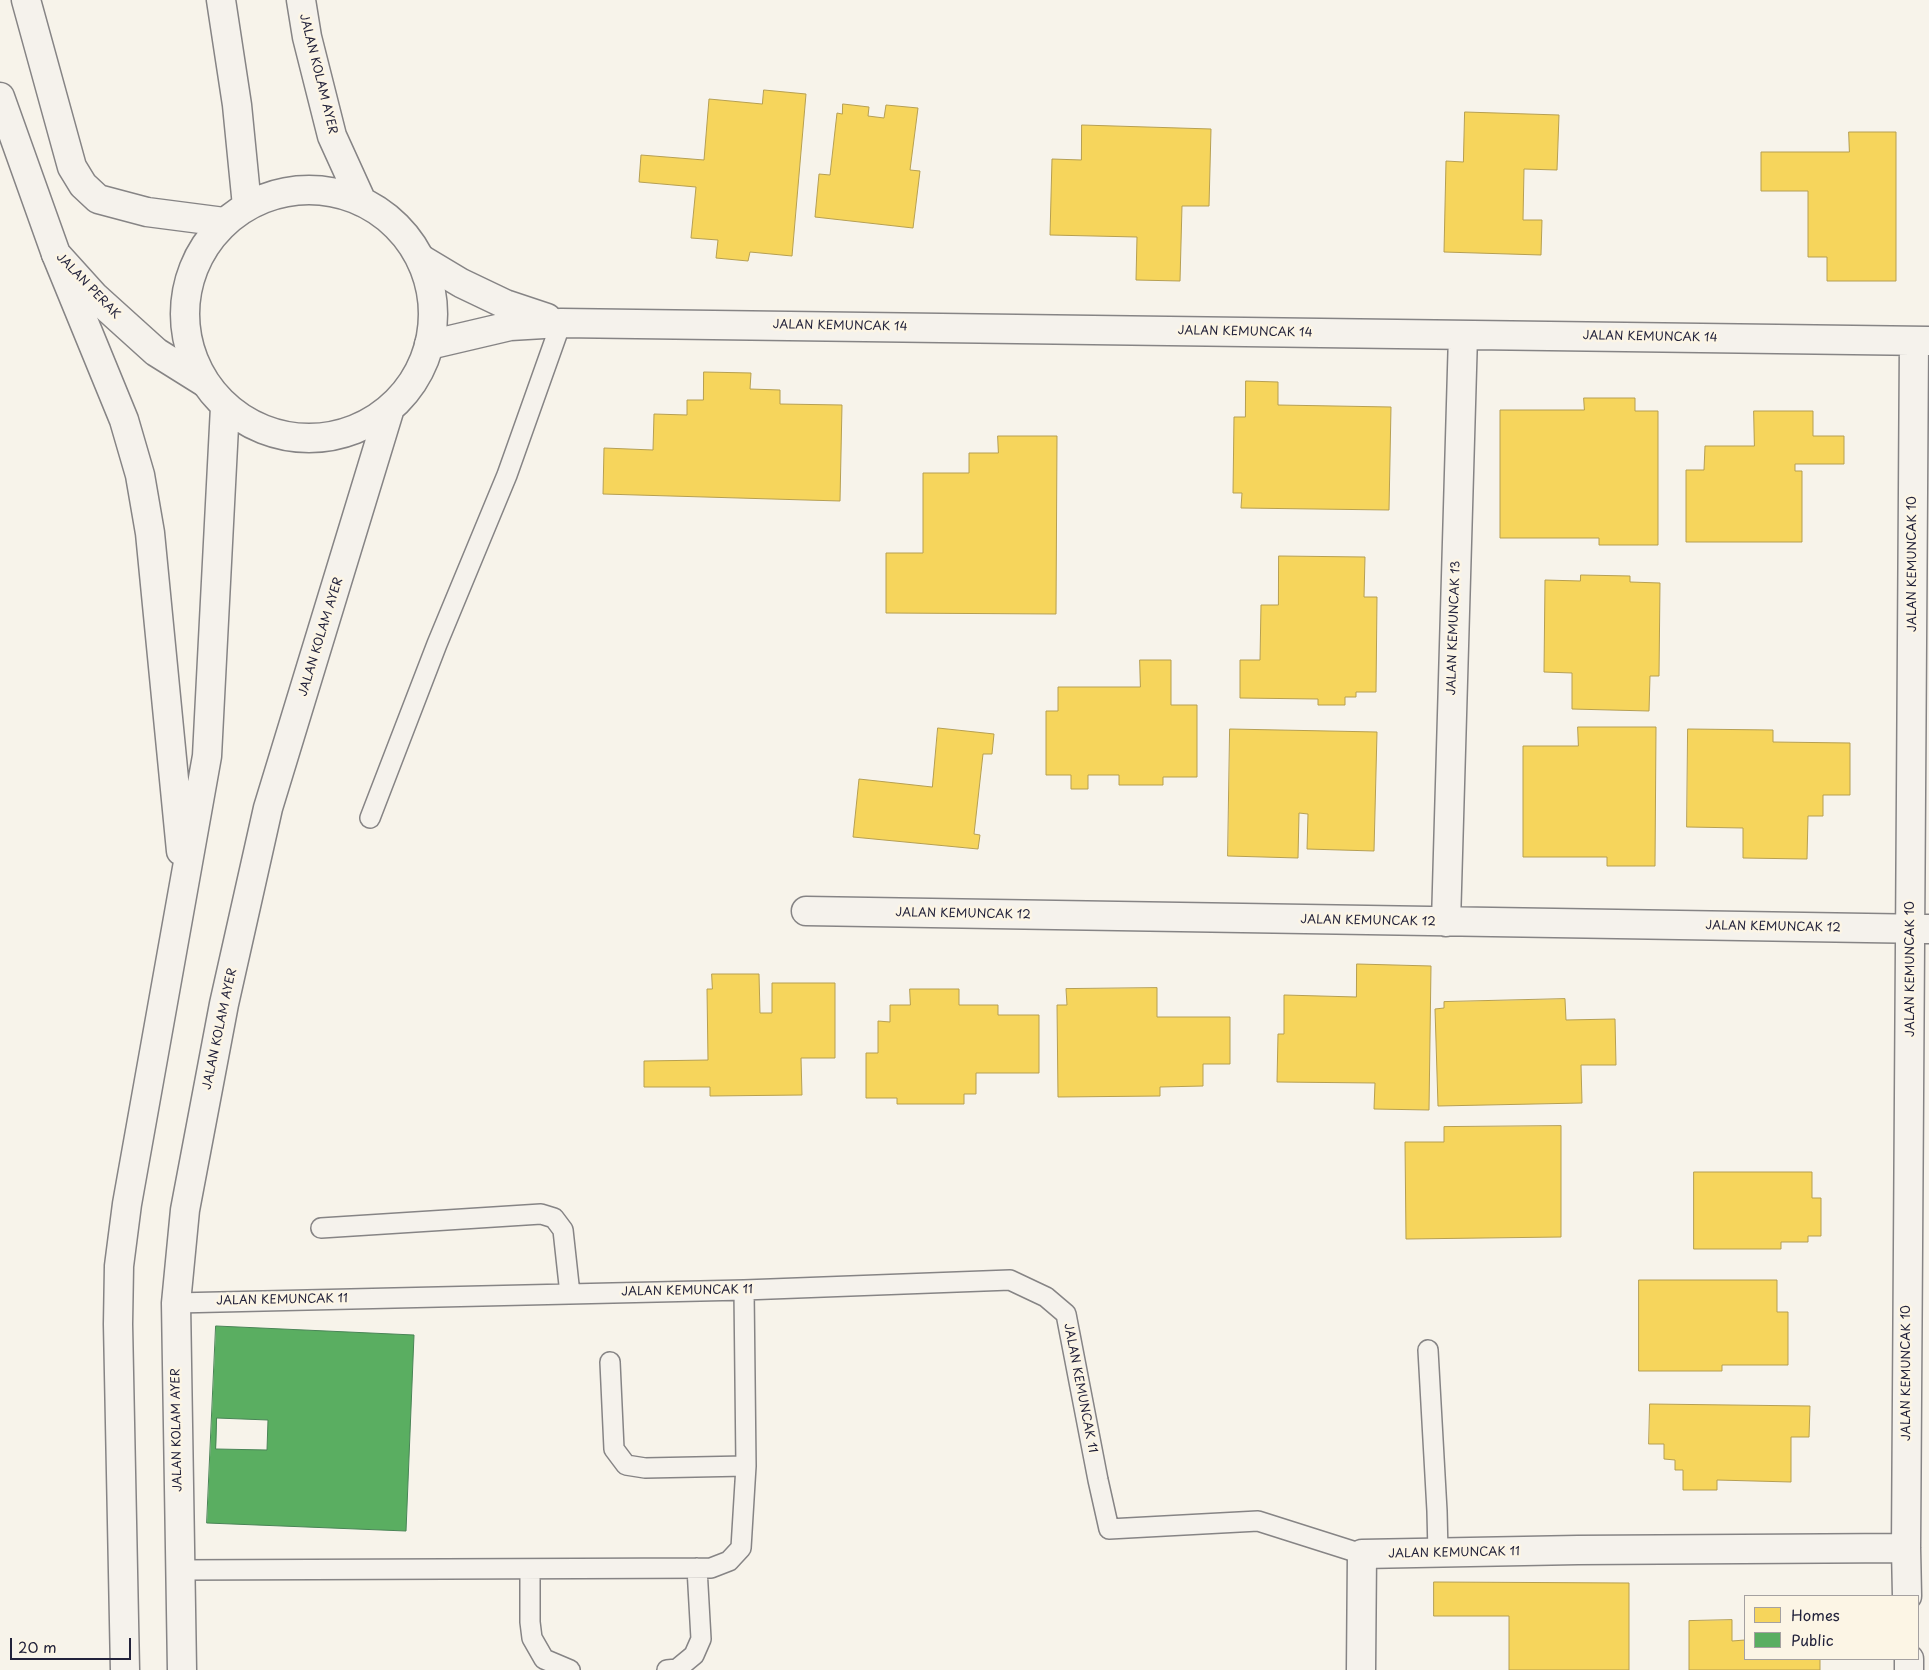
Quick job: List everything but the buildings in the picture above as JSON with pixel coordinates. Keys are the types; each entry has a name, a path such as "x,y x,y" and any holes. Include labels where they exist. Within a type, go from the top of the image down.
{"street":[{"path":"26,0 72,167 83,185 98,200 147,212 224,222"},
{"path":"221,0 237,105 247,206"},
{"name":"JALAN KOLAM AYER","path":"300,0 309,45 332,136 362,202"},
{"name":"JALAN PERAK","path":"0,97 56,254 94,296 156,352 204,382"},
{"path":"304,190 334,193 362,202 385,216 406,236 421,259 431,287 434,316 429,346 421,369 408,390 390,408 365,425 337,435 308,438 277,434 249,424 225,407 204,382 189,350 184,316 188,281 202,249 224,222 247,206 274,195 304,190"},
{"path":"56,254 124,420 140,475 150,533 184,885"},
{"name":"JALAN KEMUNCAK 14","path":"421,259 460,283 505,304 561,323"},
{"name":"JALAN KEMUNCAK 14","path":"429,346 510,326 561,323 1922,341"},
{"name":"JALAN KEMUNCAK 13","path":"1446,922 1463,335"},
{"name":"JALAN KEMUNCAK 10","path":"1907,1595 1906,1548 1920,929 1922,341"},
{"path":"125,1670 118,1334 119,1266 127,1204 207,756 225,407"},
{"name":"JALAN KOLAM AYER","path":"182,1670 176,1303 185,1210 224,1004 268,808 390,408"},
{"name":"JALAN KEMUNCAK 12","path":"806,911 1920,929"},
{"name":"JALAN KEMUNCAK 11","path":"1362,1554 1906,1548"},
{"path":"1361,1670 1362,1554"}],"lane":[{"path":"370,818 437,644 507,475 561,323"},
{"path":"321,1228 541,1214 554,1218 563,1230 570,1294"},
{"name":"JALAN KEMUNCAK 11","path":"176,1303 744,1290 1010,1280 1046,1297 1066,1314 1109,1529 1258,1521 1362,1554"},
{"path":"179,1570 711,1568 729,1561 741,1548 746,1466 744,1290"},
{"path":"1428,1350 1438,1511 1438,1553"},
{"path":"610,1362 614,1449 626,1465 645,1468 746,1466"},
{"path":"668,1670 676,1669 694,1654 701,1639 697,1568"},
{"path":"530,1569 530,1622 532,1638 544,1659 570,1670"}]}
